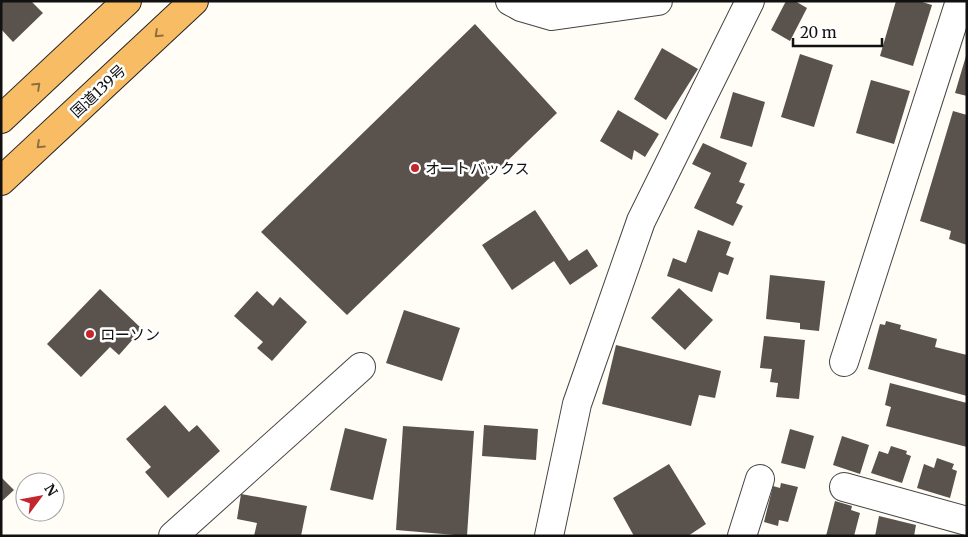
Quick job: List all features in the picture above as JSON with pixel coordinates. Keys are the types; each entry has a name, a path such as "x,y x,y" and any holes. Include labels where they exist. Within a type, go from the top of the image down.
{"highway":[{"path":"1,119 127,1"},
{"name":"国道139号","path":"1,181 194,1"}],"street":[{"path":"510,1 521,8 552,16 658,1"},
{"path":"549,536 576,404 642,221 750,1"},
{"path":"844,362 960,1"},
{"path":"173,536 361,367"},
{"path":"742,536 760,479"},
{"path":"844,487 967,522"}],"building":[{"path":"1,1 31,1 43,13 13,42 1,29"},
{"path":"786,1 795,1 807,8 790,41 771,30"},
{"path":"896,1 919,1 932,5 913,66 880,56"},
{"path":"475,24 557,113 347,315 261,232"},
{"path":"662,48 698,69 666,120 634,99"},
{"path":"800,54 833,65 814,127 781,117"},
{"path":"967,56 967,96 955,93"},
{"path":"871,80 910,91 894,144 856,133"},
{"path":"733,92 765,102 752,147 720,138"},
{"path":"618,110 659,134 645,157 634,150 632,160 600,141"},
{"path":"953,111 967,115 967,245 949,239 951,231 920,221"},
{"path":"703,143 747,163 739,182 745,184 736,203 743,206 733,226 694,208 711,173 692,164"},
{"path":"535,210 569,261 587,249 598,266 570,285 554,261 512,290 482,245"},
{"path":"698,230 731,242 726,255 734,258 728,275 719,272 712,292 667,276 673,258 686,263"},
{"path":"770,275 825,281 819,331 800,329 800,323 766,319"},
{"path":"679,288 713,320 685,350 651,318"},
{"path":"100,289 142,329 119,355 110,347 81,377 47,344"},
{"path":"257,291 273,306 280,297 307,322 272,361 257,348 263,342 234,316"},
{"path":"404,310 460,328 442,381 386,363"},
{"path":"886,321 901,325 900,329 937,339 935,347 967,355 967,396 868,369 880,324 885,325"},
{"path":"764,336 805,340 799,399 776,397 778,383 770,382 772,369 760,368"},
{"path":"616,345 721,371 715,398 699,395 691,426 602,404"},
{"path":"890,383 967,403 967,447 886,426 891,407 885,405"},
{"path":"165,405 189,432 197,425 220,451 168,498 145,472 151,467 126,439"},
{"path":"484,425 538,429 536,460 482,456"},
{"path":"403,426 474,431 467,536 396,530"},
{"path":"345,428 387,439 373,500 330,490"},
{"path":"790,429 814,436 805,469 781,463"},
{"path":"842,436 869,445 860,474 833,465"},
{"path":"891,446 907,451 906,454 911,456 902,483 871,473 879,451 888,454"},
{"path":"937,458 954,464 952,469 957,471 950,498 917,488 924,464 934,468"},
{"path":"669,464 706,524 688,536 634,536 613,498"},
{"path":"1,477 14,490 1,502"},
{"path":"781,483 798,487 788,522 779,520 778,526 764,522 773,486 780,488"},
{"path":"241,494 307,506 301,536 254,536 257,523 237,519"},
{"path":"835,501 852,506 851,510 860,513 854,536 826,536"},
{"path":"879,516 916,525 914,536 875,536"}],"place":[{"name":"オートバックス","path":"415,168"},
{"name":"ローソン","path":"90,334"}]}
